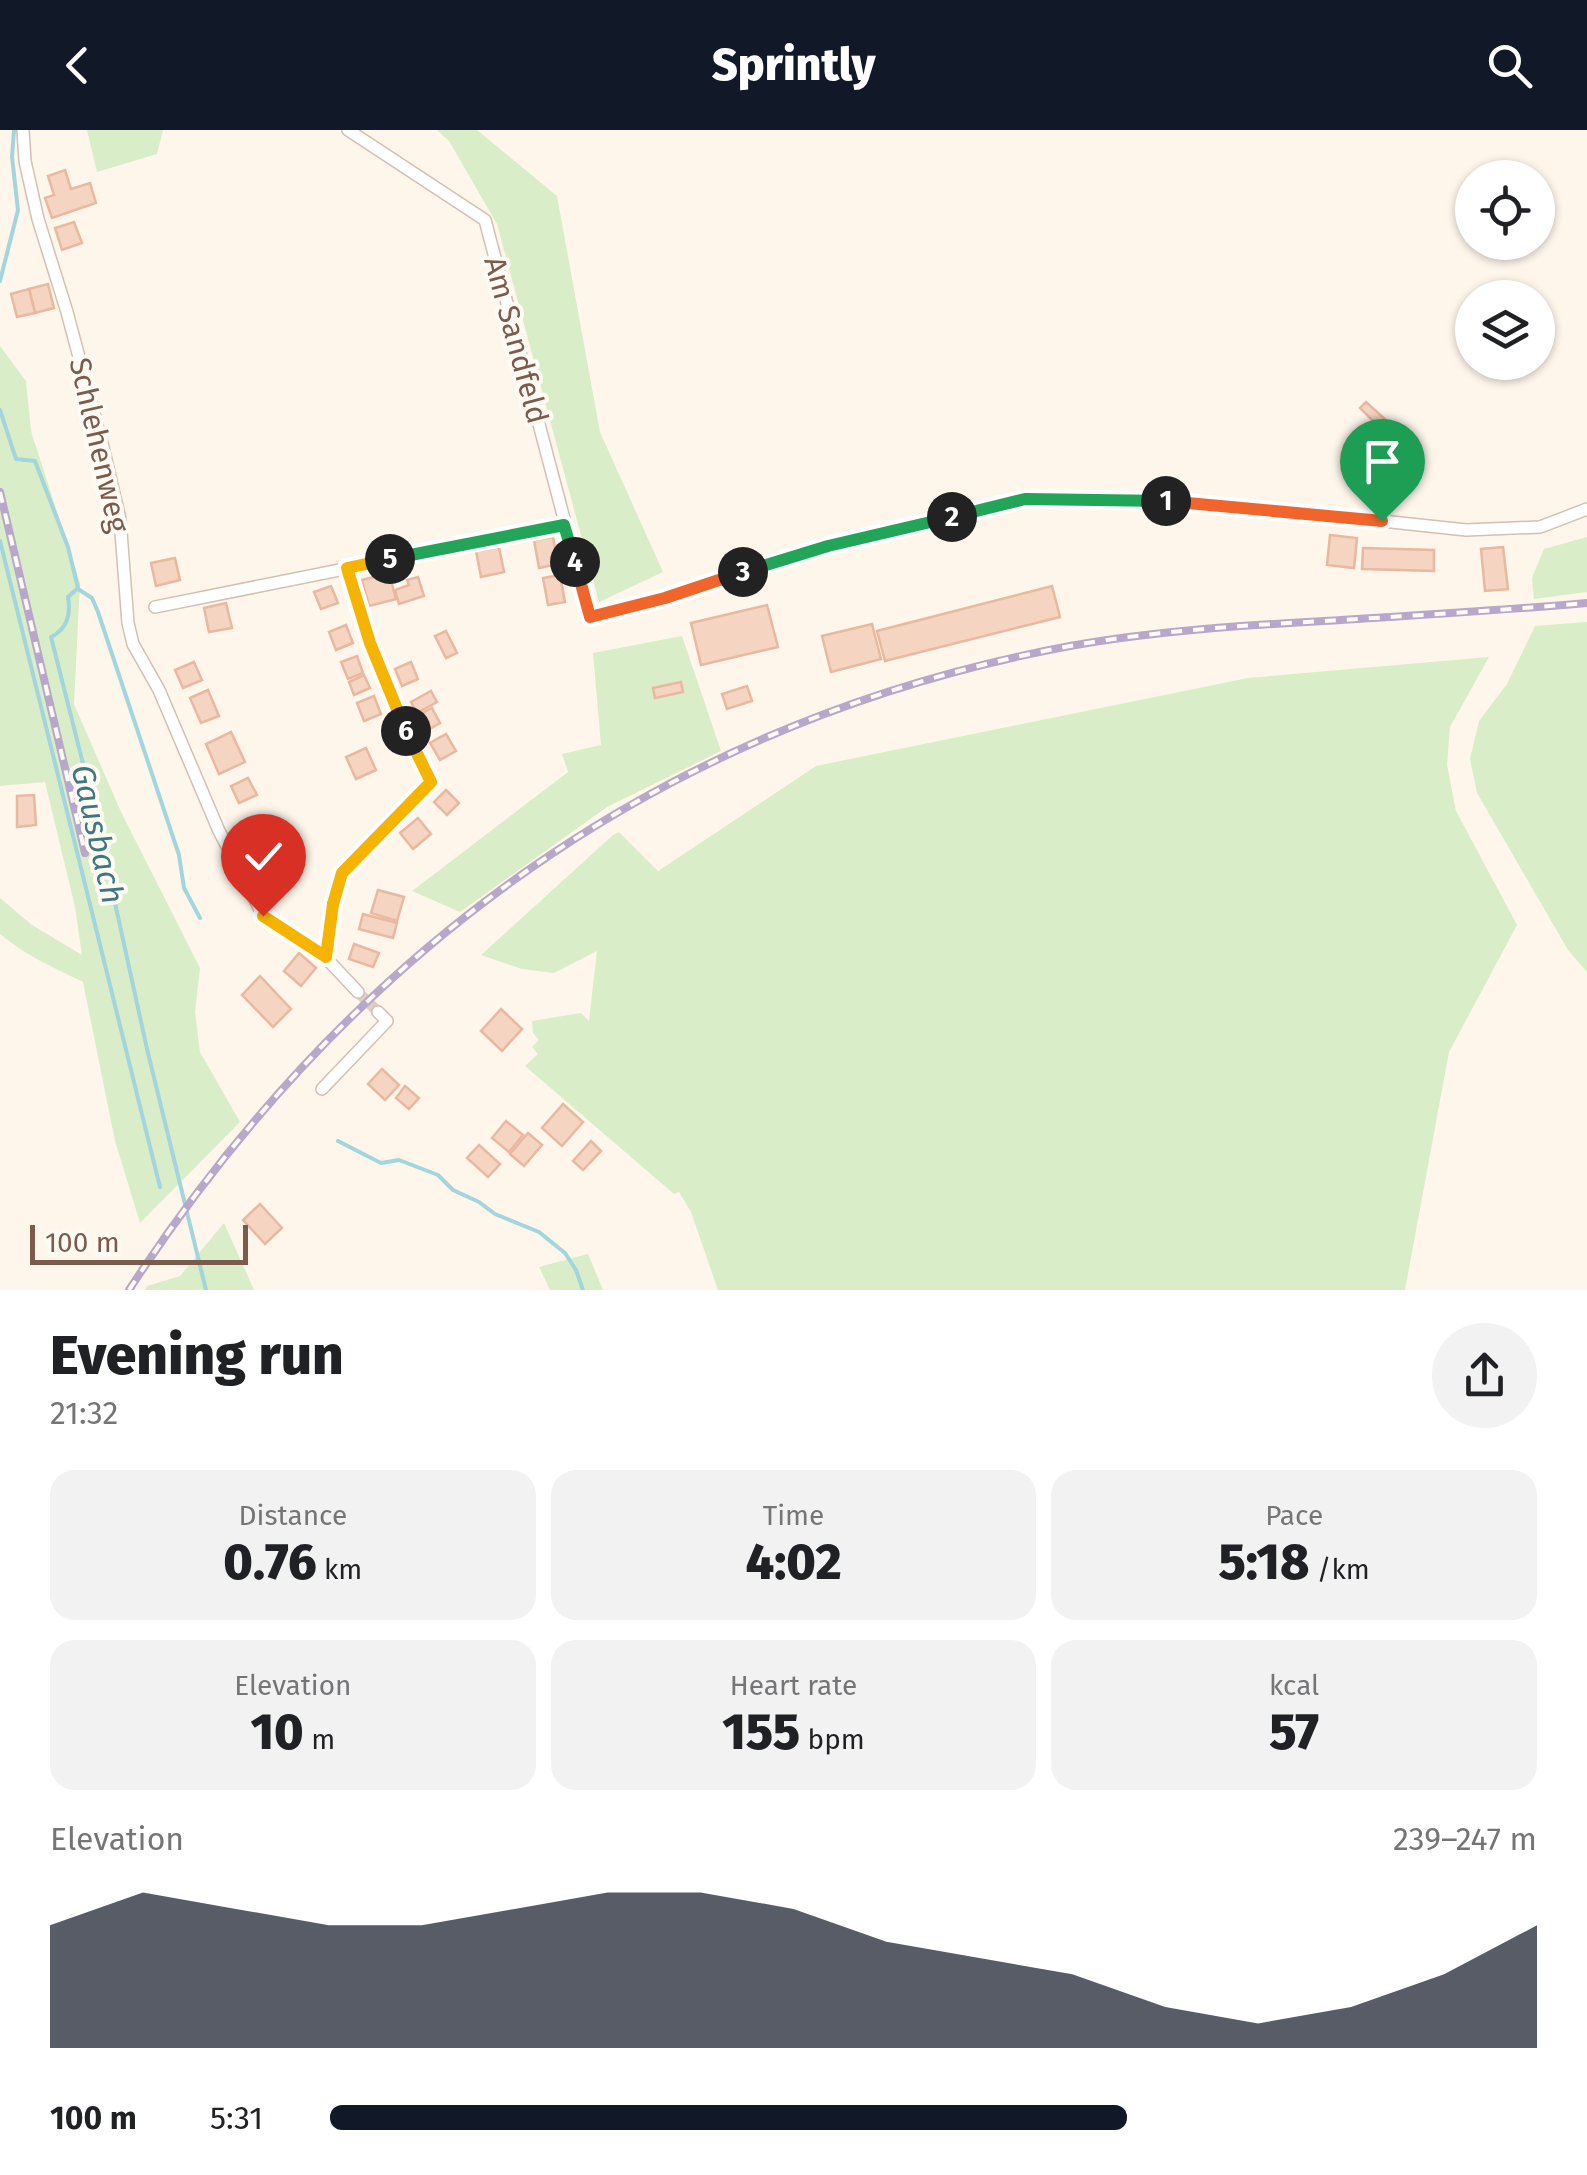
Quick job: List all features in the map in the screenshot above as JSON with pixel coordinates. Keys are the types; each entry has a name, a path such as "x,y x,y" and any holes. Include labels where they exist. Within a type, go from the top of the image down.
{"street":[{"name":"Schlehenweg","path":"23,130 38,219 72,330 120,519 133,644 159,690 219,831 263,916 326,957"},
{"name":"Am Sandfeld","path":"348,130 485,220 590,617 665,598 828,546 1025,499 1158,501 1466,530 1540,527 1587,509"},
{"path":"155,607 564,525"},
{"path":"347,568 370,643 431,782 342,873 326,957 358,992"},
{"path":"322,1089 388,1020 378,1012"}],"green space":[{"path":"87,130 163,130 157,154 97,172"},
{"path":"437,130 477,130 557,196 600,432 663,572 599,602 497,224 449,141"},
{"path":"0,346 26,381 31,431 80,583 74,704 121,812 200,968 195,1012 200,1052 240,1122 140,1223 115,1141 83,982 30,955 0,934 0,898 32,925 82,955 75,907 45,782 0,786"},
{"path":"1587,537 1587,592 1534,599 1532,578 1544,549"},
{"path":"1587,622 1587,972 1568,950 1477,793 1470,759 1479,721 1507,684 1535,626"},
{"path":"682,636 721,751 607,807 460,912 412,891 568,772 562,754 601,745 593,653"},
{"path":"1489,657 1450,727 1447,765 1456,811 1517,925 1449,1052 1405,1290 718,1290 691,1212 679,1192 674,1194 525,1066 538,1054 532,1047 539,1040 533,1033 532,1021 581,1013 589,1021 597,951 554,973 522,969 481,955 613,835 619,832 658,871 816,766 1248,678"},
{"path":"224,1223 254,1290 145,1290 180,1276"},
{"path":"588,1254 603,1290 550,1290 539,1267"}],"building":[{"path":"65,170 71,189 90,183 96,203 52,218 45,198 54,195 48,176"},
{"path":"74,222 82,243 62,250 55,228"},
{"path":"48,284 54,308 35,313 29,289"},
{"path":"29,289 35,313 17,317 11,294"},
{"path":"1366,402 1386,420 1379,427 1360,408"},
{"path":"1330,535 1357,538 1354,568 1327,565"},
{"path":"553,537 558,564 539,568 534,540"},
{"path":"499,547 504,572 481,577 476,551"},
{"path":"1503,547 1508,589 1485,591 1481,549"},
{"path":"1363,548 1434,550 1434,571 1362,569"},
{"path":"175,558 180,580 156,586 151,563"},
{"path":"389,573 396,599 369,606 362,580"},
{"path":"560,575 565,602 548,605 543,578"},
{"path":"418,577 424,596 399,604 395,590"},
{"path":"331,586 338,603 321,609 314,592"},
{"path":"1052,586 1060,617 885,661 877,631"},
{"path":"226,603 232,628 209,632 204,608"},
{"path":"767,605 778,647 701,665 691,623"},
{"path":"872,624 881,659 831,672 822,636"},
{"path":"346,625 353,643 336,650 329,632"},
{"path":"446,631 457,653 446,658 435,636"},
{"path":"357,656 363,673 348,679 341,662"},
{"path":"194,662 202,680 183,688 175,670"},
{"path":"411,662 418,679 402,686 395,669"},
{"path":"364,675 370,688 354,695 349,682"},
{"path":"681,682 683,692 655,698 653,688"},
{"path":"747,686 752,701 727,709 722,694"},
{"path":"208,690 219,716 201,723 190,698"},
{"path":"431,691 437,702 417,713 411,702"},
{"path":"374,696 381,714 364,721 357,703"},
{"path":"432,708 440,723 426,731 418,715"},
{"path":"231,732 245,762 219,774 206,744"},
{"path":"446,734 456,751 440,760 430,743"},
{"path":"366,748 376,770 356,779 346,757"},
{"path":"248,778 257,795 239,803 231,786"},
{"path":"446,790 459,803 447,815 434,802"},
{"path":"34,795 36,825 17,827 17,796"},
{"path":"418,818 431,834 413,849 400,833"},
{"path":"378,890 404,897 397,921 371,913"},
{"path":"363,914 397,923 393,938 359,929"},
{"path":"354,944 379,953 373,967 349,959"},
{"path":"299,953 316,968 301,986 284,971"},
{"path":"260,976 291,1009 273,1027 242,995"},
{"path":"501,1009 522,1029 502,1051 481,1031"},
{"path":"382,1069 399,1085 385,1100 368,1084"},
{"path":"405,1086 419,1098 409,1109 396,1098"},
{"path":"563,1104 583,1122 562,1146 542,1128"},
{"path":"506,1121 523,1135 509,1152 492,1138"},
{"path":"528,1133 542,1145 524,1166 510,1154"},
{"path":"591,1141 601,1151 583,1170 573,1161"},
{"path":"479,1145 500,1164 488,1177 467,1158"},
{"path":"260,1204 282,1228 265,1244 243,1220"}],"waterway":[{"name":"Gausbach","path":"0,281 18,210 12,157 14,130"},
{"name":"Gausbach","path":"0,410 16,459 35,461 68,547 78,588 68,597 64,625 51,637 206,1290"},
{"path":"0,541 160,1187"},
{"path":"78,589 92,598 98,612 179,855 184,888 200,918"},
{"path":"338,1141 381,1163 399,1160 438,1175 453,1190 495,1214 539,1232 565,1253 583,1290"}],"tunnel":[{"path":"358,992 378,1012"}],"railway":[{"path":"0,492 85,853"},
{"path":"129,1290 217,1167 313,1056 418,956 531,868 653,793 783,730 922,681 1104,640 1239,626 1587,603"}],"route":[{"path":"263,916 326,957 342,873 431,782 370,643 347,568 564,525 590,617 665,598 828,546 1025,499 1158,501 1382,521"}]}
